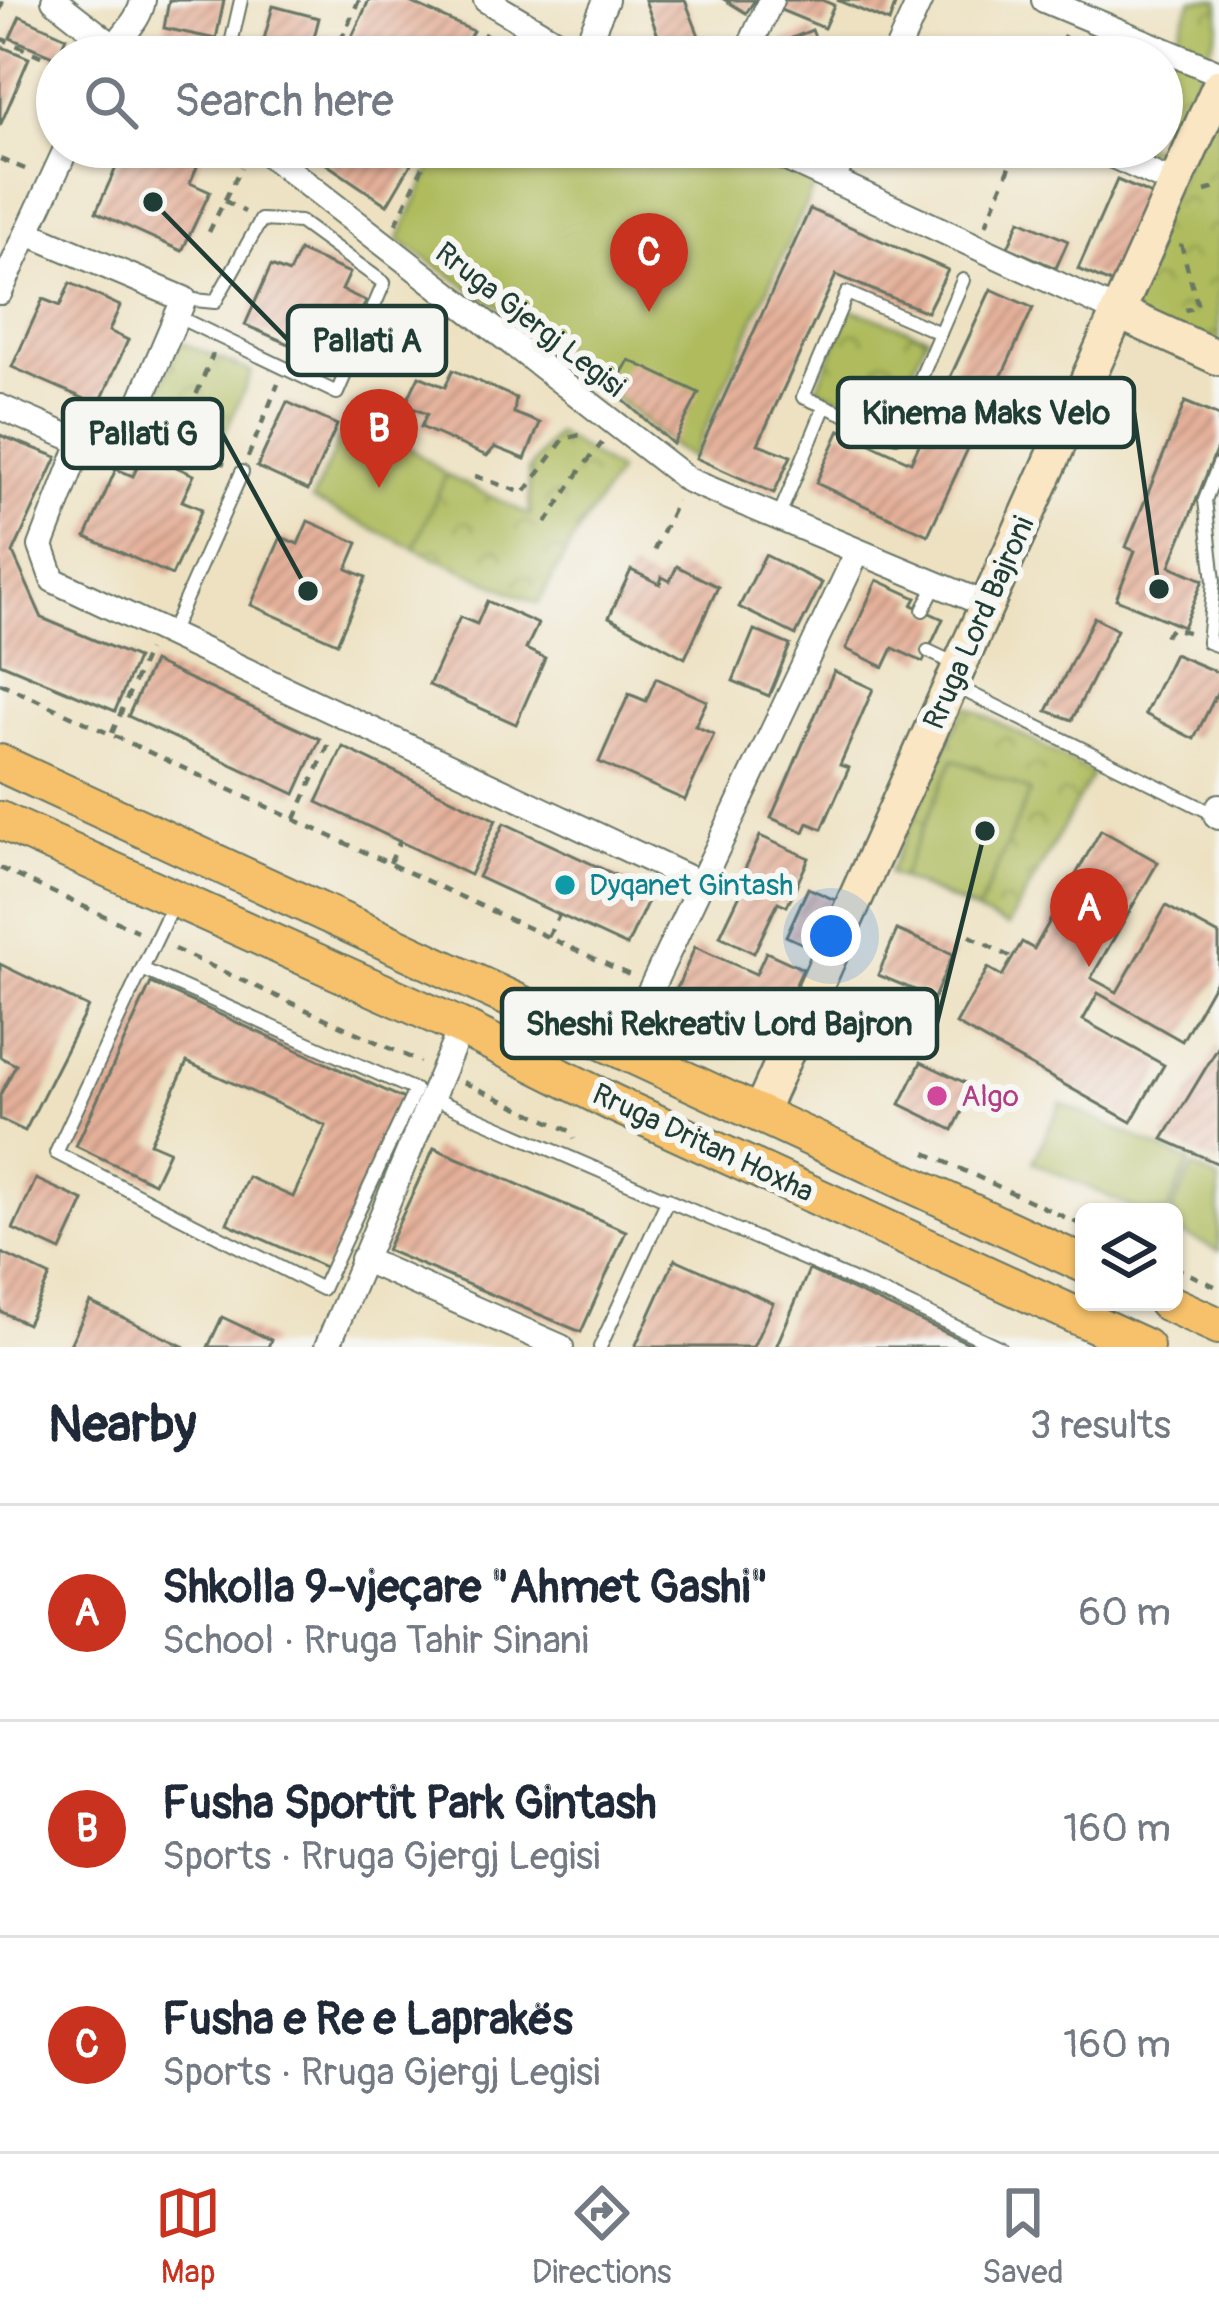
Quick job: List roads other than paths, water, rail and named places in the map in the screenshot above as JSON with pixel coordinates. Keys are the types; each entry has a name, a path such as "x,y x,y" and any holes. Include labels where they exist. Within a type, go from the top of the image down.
{"main road":[{"name":"Rruga Lord Bajroni","path":"1183,167 1219,86"},
{"name":"Rruga Lord Bajroni","path":"738,1160 987,605 1128,316 1183,168"},
{"path":"1128,316 1219,358"},
{"name":"Rruga Dritan Hoxha","path":"0,763 1075,1260"},
{"name":"Rruga Dritan Hoxha","path":"0,820 461,1028 1145,1347"},
{"path":"1183,1310 1219,1326"}],"street":[{"path":"54,0 95,36"},
{"path":"127,36 140,16 143,0"},
{"path":"486,0 546,36"},
{"path":"590,36 606,0"},
{"path":"755,36 771,0"},
{"path":"904,36 920,0"},
{"path":"1044,0 1122,36"},
{"path":"1183,61 1219,73"},
{"path":"0,292 57,168"},
{"name":"Rruga Gjergj Legisi","path":"286,168 688,479 987,605"},
{"path":"806,168 1128,316"},
{"path":"832,180 838,168"},
{"path":"1135,168 1172,192"},
{"path":"0,406 81,442 130,426 180,308 28,233"},
{"path":"81,442 41,546 53,580 701,884"},
{"name":"Rruga Dritan Hoxha","path":"622,1050 857,553"},
{"path":"327,1347 461,1028"},
{"path":"362,1259 561,1347"}],"lane":[{"path":"233,36 241,0"},
{"path":"261,220 300,222 384,283 337,393 220,338 180,308 215,302 261,220"},
{"path":"940,333 847,293 803,397 896,436 963,280"},
{"path":"778,519 825,406"},
{"path":"1219,464 1205,500 1214,581 1208,642 1219,646"},
{"path":"164,632 242,472"},
{"path":"923,610 936,585"},
{"path":"928,651 956,675 1218,813"},
{"path":"142,969 415,1090 322,1289 56,1153 155,940 175,901"},
{"path":"431,1098 1000,1347"},
{"path":"600,1347 668,1199"}],"place":[{"name":"Pallati A","path":"153,202"},
{"name":"Fusha e Re e Laprakës","path":"649,312"},
{"name":"Fusha Sportit Park Gintash","path":"379,488"},
{"name":"Kinema Maks Velo","path":"1159,589"},
{"name":"Pallati G","path":"308,591"},
{"name":"Sheshi Rekreativ Lord Bajron","path":"985,831"},
{"name":"Dyqanet Gintash","path":"565,885"},
{"name":"Shkolla 9-vjeçare \"Ahmet Gashi\"","path":"1089,967"},
{"name":"Algo","path":"937,1096"}]}
